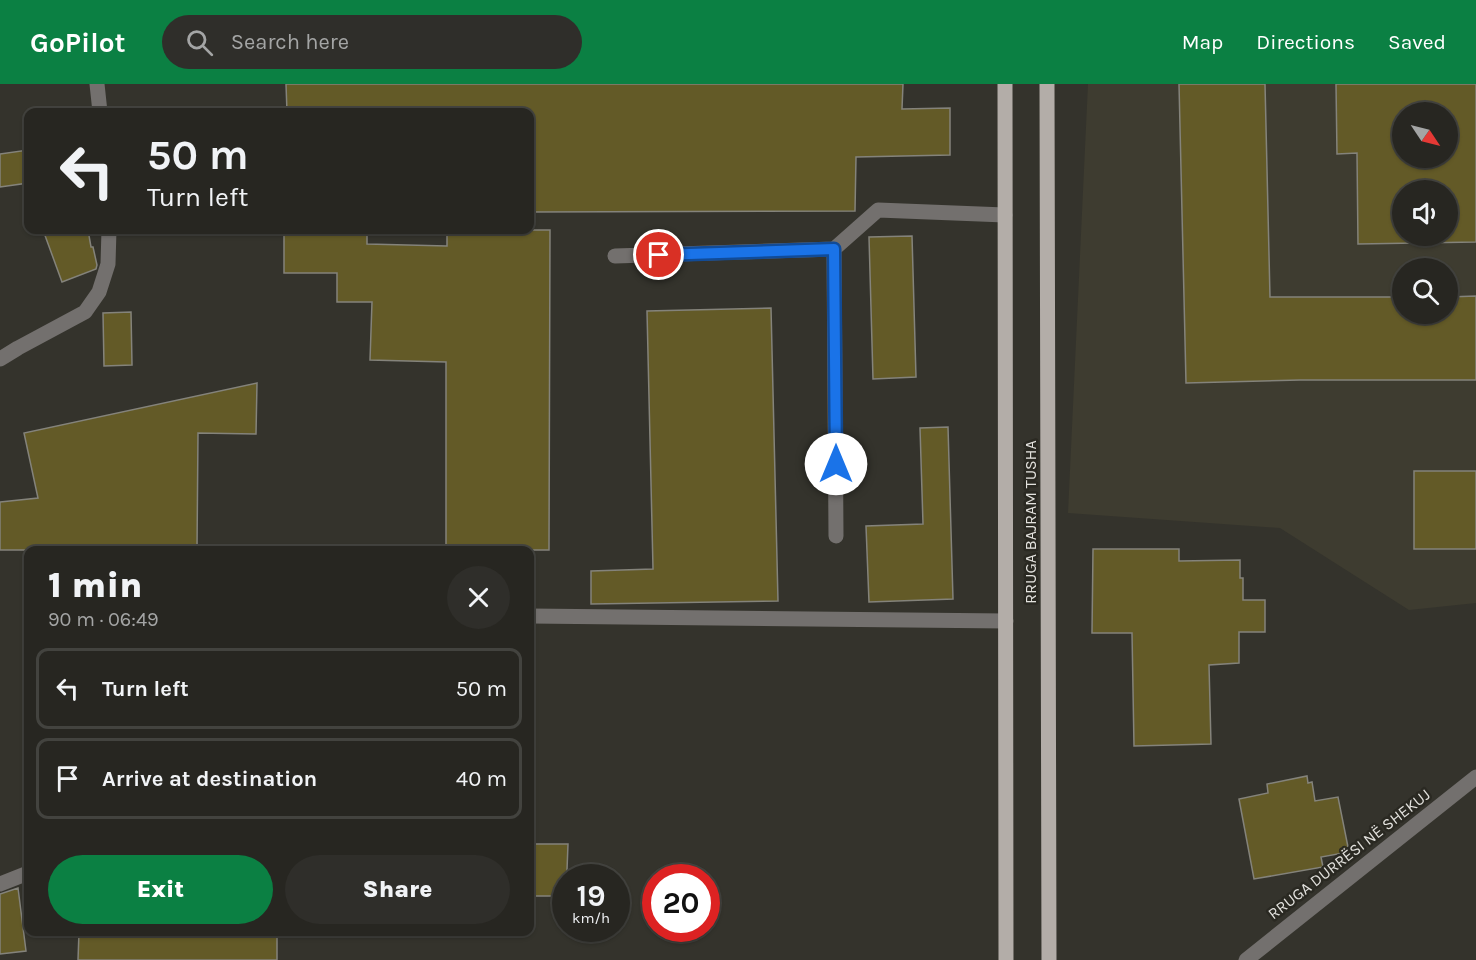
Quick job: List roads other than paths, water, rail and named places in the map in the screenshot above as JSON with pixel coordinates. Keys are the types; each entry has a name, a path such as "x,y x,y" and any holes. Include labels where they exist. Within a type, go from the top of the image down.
{"main road":[{"name":"RRUGA BAJRAM TUSHA","path":"1005,84 1006,960"},
{"name":"RRUGA BAJRAM TUSHA","path":"1047,84 1049,960"}],"street":[{"path":"97,84 100,108"},
{"path":"615,256 834,249 878,210 1005,215"},
{"path":"0,360 85,312 99,292 108,264 109,234"},
{"path":"834,249 836,536"},
{"path":"534,616 1006,621"},
{"name":"RRUGA DURRËSI NË SHEKUJ","path":"1246,960 1476,777"},
{"path":"0,884 24,875"}]}
